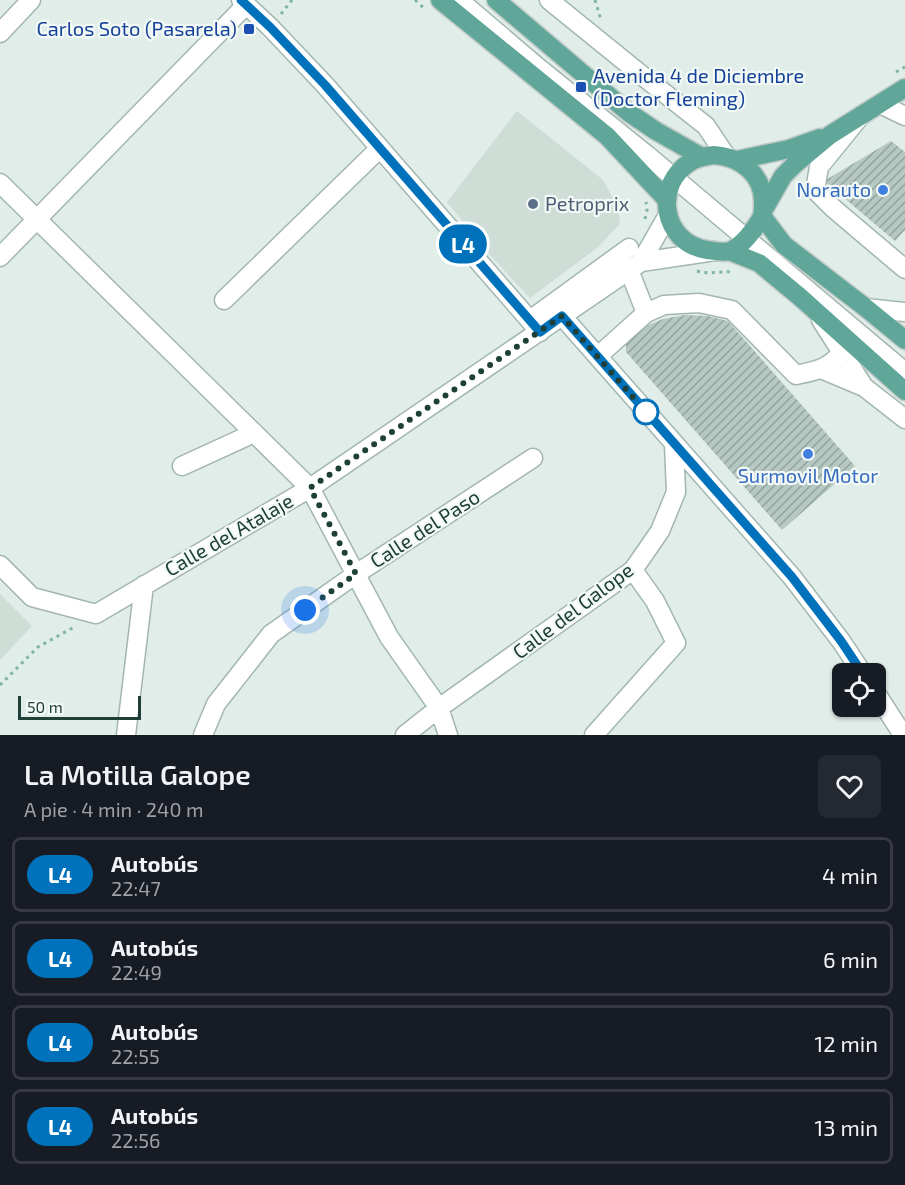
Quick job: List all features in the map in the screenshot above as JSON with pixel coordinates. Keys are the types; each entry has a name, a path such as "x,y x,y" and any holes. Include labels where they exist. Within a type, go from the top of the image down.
{"main road":[{"path":"440,0 607,136 667,207"},
{"path":"496,0 628,112 702,157"},
{"path":"722,251 756,224 783,176 795,164 830,135 905,88"},
{"path":"830,135 789,149 731,158 714,155 690,162 677,174 669,189 667,207 674,230 685,241 699,249 722,251 759,263 905,391"},
{"path":"731,158 747,167 761,187 763,199 756,224"},
{"path":"756,224 905,340"}],"street":[{"path":"0,33 31,0"},
{"path":"459,0 540,69 677,174 756,224 905,360"},
{"path":"469,0 677,174"},
{"path":"549,0 706,126 731,158"},
{"path":"0,257 243,3 270,27 317,77 535,326 629,248"},
{"path":"880,104 905,116"},
{"path":"861,115 819,167 815,190 833,208 902,259"},
{"path":"224,300 380,148"},
{"path":"0,183 310,488 389,637 439,708 448,735"},
{"name":"Calle del Atalaje","path":"635,266 667,207"},
{"path":"756,224 905,372"},
{"name":"Calle del Atalaje","path":"96,614 310,488 535,326 562,316 635,266 722,251"},
{"path":"635,266 646,313"},
{"path":"598,356 646,313 664,305 699,303 732,310 796,375 821,369 836,360 842,352"},
{"path":"866,308 905,312"},
{"path":"817,313 864,387"},
{"path":"562,316 792,577 856,663"},
{"path":"821,369 864,387 905,419"},
{"path":"182,466 254,434"},
{"name":"Calle del Galope","path":"405,735 439,708 633,570 660,531 676,492 674,444"},
{"name":"Calle del Paso","path":"203,735 216,704 271,634 356,574 533,458"},
{"path":"0,565 32,597 96,614"},
{"path":"594,735 676,643 655,601 633,570"},
{"name":"Calle del Atalaje","path":"127,727 144,585"},
{"path":"886,709 903,735"},
{"path":"111,735 127,727"}],"path":[{"path":"629,248 641,236 647,210 644,194"},
{"path":"693,269 705,274 734,272"},
{"path":"0,685 38,647 96,614"}],"shaded area":[{"name":"Petroprix","path":"517,111 603,180 618,207 620,224 597,248 530,298 489,254 447,202"},
{"path":"0,594 32,626 0,660"}],"building":[{"path":"891,141 905,152 905,230 895,241 824,181"},
{"path":"685,315 708,316 728,321 855,466 782,530 626,352 626,343 646,326 663,319"}],"bus line":[{"name":"L4","path":"241,0 325,85 540,332 562,316 792,577 856,663"}],"place":[{"name":"Carlos Soto (Pasarela)","path":"249,29"},
{"name":"Avenida 4 de Diciembre (Doctor Fleming)","path":"581,87"},
{"name":"Norauto","path":"883,190"},
{"name":"Petroprix","path":"533,204"},
{"name":"Surmovil Motor","path":"808,454"}],"route":[{"path":"305,610 356,574 310,488 562,316 646,412"}]}
